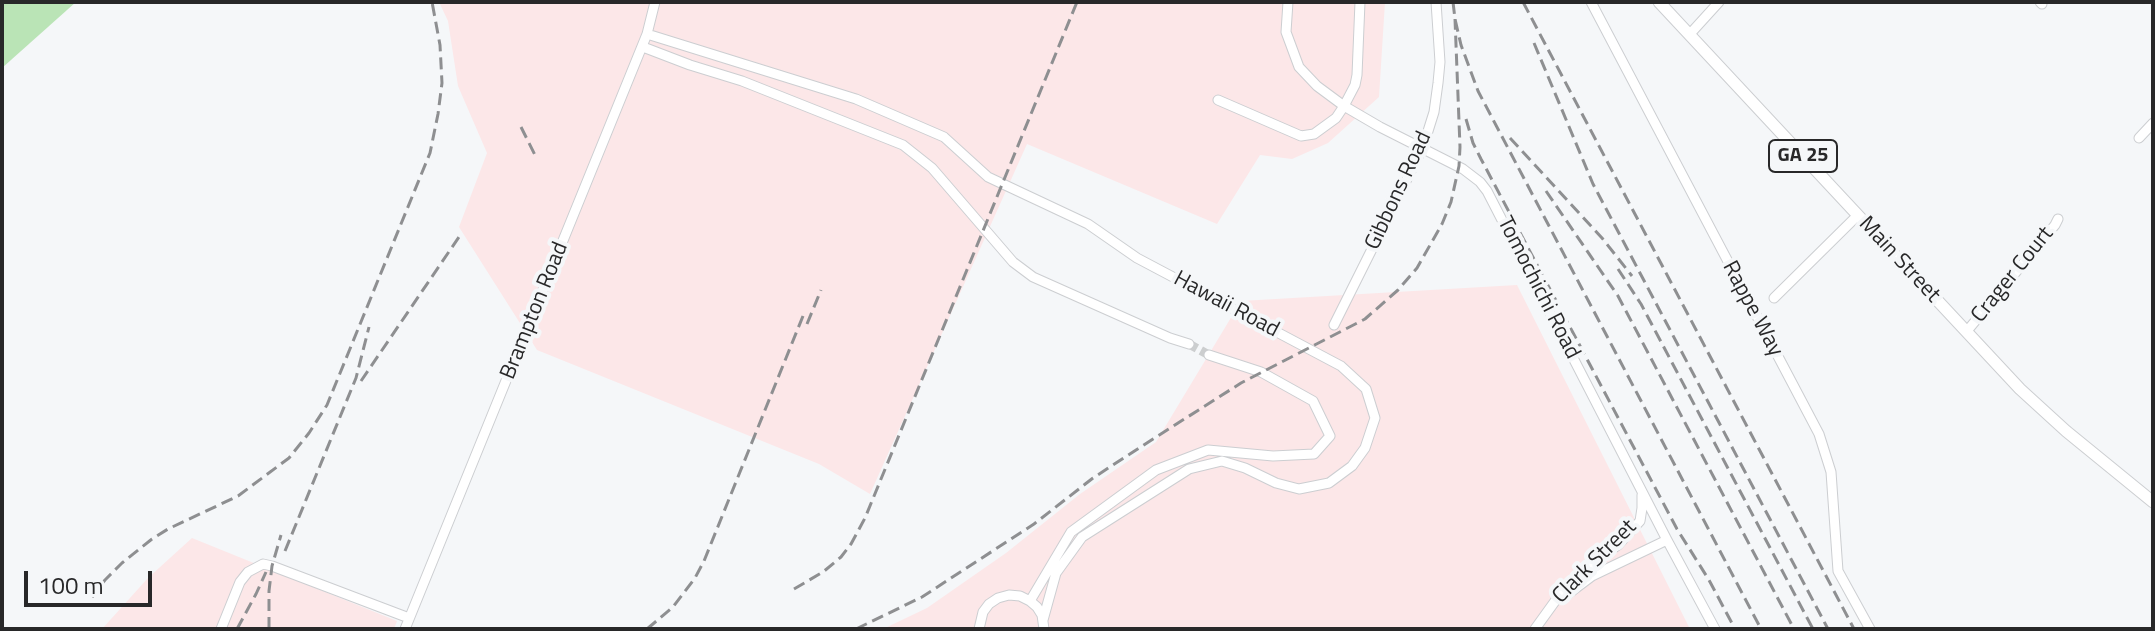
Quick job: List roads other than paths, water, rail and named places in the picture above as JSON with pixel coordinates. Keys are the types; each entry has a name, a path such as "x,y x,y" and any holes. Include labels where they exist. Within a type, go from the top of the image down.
{"main road":[{"name":"Main Street","path":"1659,2 2001,369 2049,416 2153,502"}],"street":[{"name":"Brampton Road","path":"405,629 643,47 655,2"},
{"path":"1288,2 1286,32 1299,67 1317,86 1344,106"},
{"path":"1218,100 1301,136 1324,128 1336,118 1355,85 1360,2"},
{"name":"Gibbons Road","path":"1334,325 1423,147 1434,112 1440,62 1436,2"},
{"name":"Rappe Way","path":"1591,2 1819,434 1831,472 1838,571 1870,629"},
{"path":"1689,35 1719,2"},
{"name":"Hawaii Road","path":"647,34 856,99 944,137 988,177 1088,224 1137,258 1341,366 1366,389 1375,418 1365,448 1352,466 1329,483 1299,489 1222,461 1189,469 1082,537 1056,573 1044,624"},
{"path":"643,47 742,81 903,145 932,168 1013,262 1033,277 1189,344"},
{"name":"Tomochichi Road","path":"1344,106 1463,169 1487,191 1715,629"},
{"path":"2139,138 2153,123"},
{"path":"1774,298 1858,215"},
{"name":"Crager Court","path":"1967,331 2058,219"},
{"name":"Hawaii Road","path":"1030,601 1071,532 1156,470 1208,450 1273,456 1314,454 1330,436 1313,401 1261,372 1209,355"},
{"name":"Clark Street","path":"1535,629 1566,586 1618,545 1640,521 1642,492"},
{"name":"Clark Street","path":"1542,629 1573,588 1667,540"},
{"path":"221,629 240,582 248,572 263,564 409,618"},
{"path":"979,629 983,612 989,604 1009,595 1030,601 1037,607 1044,624"}],"tunnel":[{"path":"1189,344 1209,355"}],"railway":[{"path":"92,597 122,563 152,539 238,496 289,458 327,405 430,153 442,83 440,45 432,2"},
{"path":"794,589 841,557 865,518 1077,2"},
{"path":"1453,2 1461,45 1478,91 1761,629"},
{"path":"1523,2 1854,629"},
{"path":"856,629 922,597 1034,524 1093,478 1153,439 1241,383 1365,319 1398,290 1417,268 1442,224 1451,202 1459,166 1455,19"},
{"path":"1534,43 1593,184 1828,629"},
{"path":"1466,119 1481,159 1677,529 1735,629"},
{"path":"521,127 535,155"},
{"path":"1510,138 1602,238 1632,276"},
{"path":"1546,191 1618,296 1794,629"},
{"path":"361,381 461,234"},
{"path":"1618,269 1641,304 1813,629"},
{"path":"807,324 821,290"},
{"path":"647,629 673,607 704,561 805,311"},
{"path":"285,551 356,378 369,327"},
{"path":"269,629 272,566 281,535"},
{"path":"237,629 266,572"}]}
